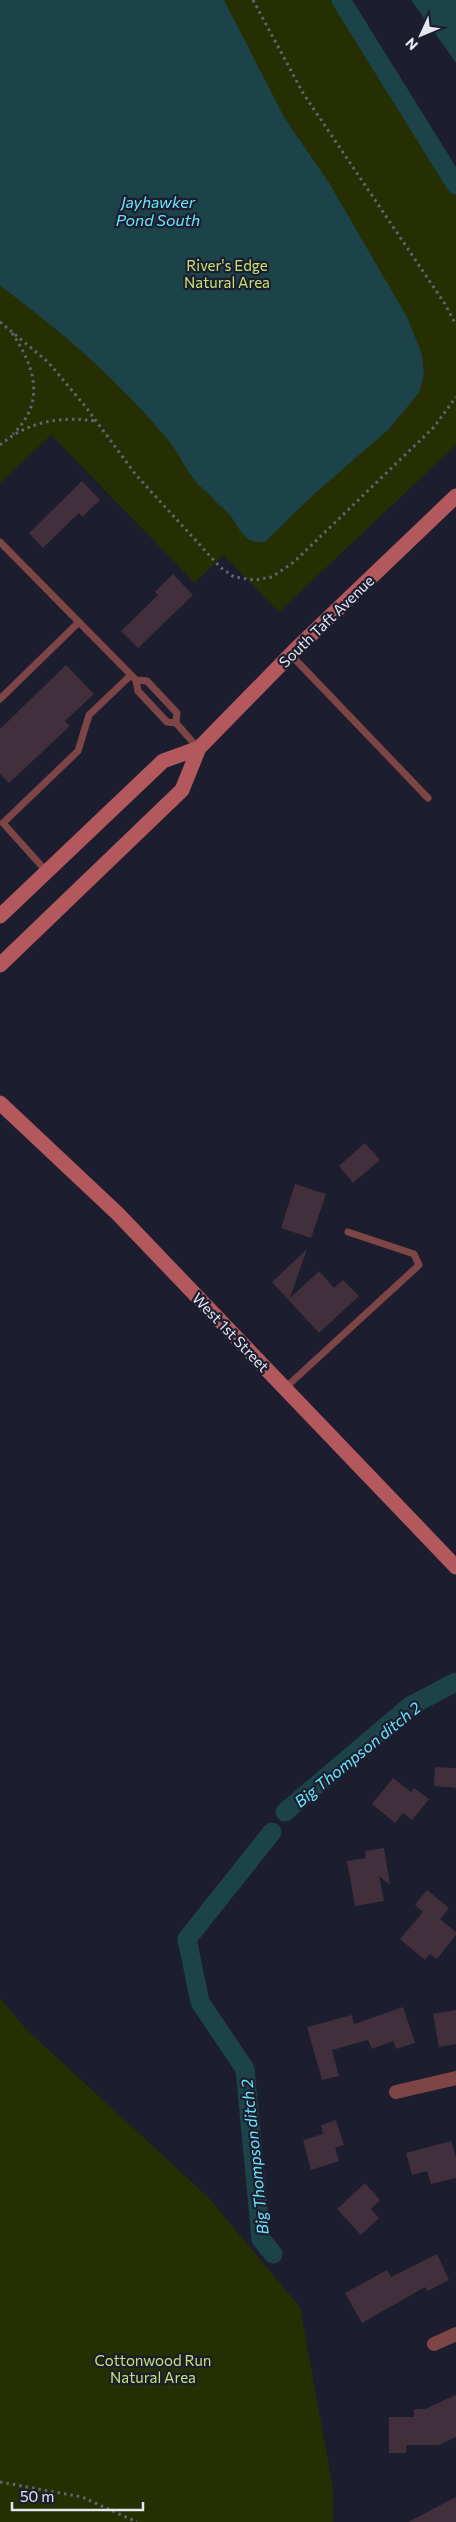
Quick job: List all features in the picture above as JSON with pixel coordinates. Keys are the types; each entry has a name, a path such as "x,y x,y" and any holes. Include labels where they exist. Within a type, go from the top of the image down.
{"main road":[{"name":"South Taft Avenue","path":"0,964 182,790 199,748 291,655 456,496"},
{"name":"South Taft Avenue","path":"0,916 163,761 199,748"},
{"name":"West 1st Street","path":"0,1103 118,1214 456,1567"}],"street":[{"path":"396,2092 456,2078"},
{"path":"434,2344 456,2334"}],"lane":[{"path":"0,542 134,678 138,691 166,722 176,724 199,748"},
{"path":"0,699 79,622"},
{"path":"291,655 428,798"},
{"path":"134,678 146,681 177,712 176,724"},
{"path":"47,872 2,821 78,752 89,715 134,678"},
{"path":"284,1388 419,1265 414,1254 348,1232"}],"path":[{"path":"253,0 303,93 445,304 456,325"},
{"path":"0,322 48,362 136,475 200,547 227,572 241,579 255,580 272,577 311,548 434,427 456,397"},
{"path":"0,445 29,417 33,404 34,386 27,357 10,331"},
{"path":"13,434 30,426 56,420 95,421"},
{"path":"0,2482 82,2497 136,2522"}],"green space":[{"name":"Jayhawker Pond South","path":"0,0 346,0 456,179 456,445 279,612 223,555 195,583 51,435 0,483"},
{"name":"Cottonwood Run Natural Area","path":"0,1998 27,2030 208,2197 300,2307 333,2488 333,2522 0,2522"}],"water":[{"name":"Jayhawker Pond South","path":"0,0 224,0 284,117 329,183 407,317 422,354 424,375 419,393 388,430 313,495 265,542 252,541 243,534 227,512 196,482 169,441 111,378 68,339 0,286"},
{"path":"411,0 456,0 456,63 452,57"}],"building":[{"path":"82,481 100,500 82,517 79,513 43,548 29,533"},
{"path":"173,574 193,595 138,648 121,631 158,595 155,592"},
{"path":"66,665 94,694 65,721 70,726 9,783 0,774 0,729"},
{"path":"365,1143 380,1160 353,1183 339,1166"},
{"path":"295,1184 326,1194 311,1238 281,1228"},
{"path":"307,1249 290,1298 319,1271 334,1288 343,1280 359,1296 319,1333 272,1282"},
{"path":"435,1767 456,1768 456,1788 434,1786"},
{"path":"393,1778 411,1792 414,1788 429,1799 412,1820 403,1813 395,1823 372,1804"},
{"path":"384,1848 390,1885 379,1876 384,1901 355,1906 347,1861 366,1858 365,1851"},
{"path":"427,1890 449,1908 440,1919 456,1932 456,1935 437,1959 430,1954 425,1960 400,1939 423,1912 415,1905"},
{"path":"403,2007 415,2043 396,2049 393,2041 372,2049 368,2040 332,2050 339,2076 322,2080 307,2027 352,2015 354,2024"},
{"path":"456,2010 456,2044 439,2047 433,2014"},
{"path":"336,2120 344,2145 335,2148 339,2161 311,2170 303,2140 323,2134 321,2125"},
{"path":"451,2141 456,2158 456,2178 431,2184 427,2171 412,2175 406,2153"},
{"path":"365,2183 380,2200 371,2209 379,2218 361,2235 337,2209"},
{"path":"437,2254 449,2280 427,2291 425,2287 362,2323 345,2293 387,2270 391,2277"},
{"path":"456,2395 456,2437 439,2445 406,2445 406,2453 389,2453 389,2417 414,2417 414,2409 425,2409"},
{"path":"456,2497 456,2522 408,2522"}],"waterway":[{"name":"Big Thompson ditch 2","path":"341,0 456,185"},
{"name":"Big Thompson ditch 2","path":"285,1812 410,1706 456,1682"},
{"name":"Big Thompson ditch 2","path":"272,1832 187,1939 200,2002 245,2069 261,2239 273,2254"}],"park label":[{"name":"River's Edge Natural Area","path":"227,274"}]}
